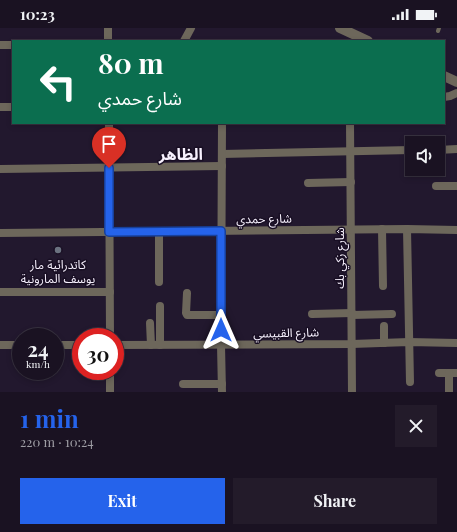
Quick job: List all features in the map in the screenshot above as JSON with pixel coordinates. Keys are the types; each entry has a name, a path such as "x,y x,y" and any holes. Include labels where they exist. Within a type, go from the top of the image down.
{"street":[{"path":"108,28 108,40"},
{"path":"185,40 191,28"},
{"path":"340,28 366,40"},
{"path":"0,45 12,45"},
{"path":"445,76 457,82"},
{"path":"445,97 457,93"},
{"path":"0,107 12,107"},
{"path":"109,124 110,328"},
{"path":"183,384 222,388 222,124"},
{"name":"شارع زكي بك","path":"350,124 352,392"},
{"path":"445,150 457,149"},
{"path":"222,154 405,150"},
{"path":"0,169 222,166"},
{"path":"308,183 351,182"},
{"path":"436,186 457,186"},
{"path":"382,229 383,286"},
{"name":"شارع حمدي","path":"0,233 382,229 457,230"},
{"path":"407,229 410,382"},
{"path":"159,282 160,231"},
{"path":"0,292 110,292"},
{"path":"186,294 187,315 221,315"},
{"path":"160,306 160,345"},
{"path":"312,314 392,314"},
{"path":"150,323 151,345"},
{"path":"384,326 384,343"},
{"name":"شارع القبيسي","path":"124,345 352,344 409,342 457,343"},
{"path":"0,346 12,346"},
{"path":"439,373 453,373 449,392"},
{"path":"110,380 110,392"}],"place":[{"name":"كاتدرائية مار يوسف المارونية","path":"58,250"}],"district":[{"name":"الظاهر","path":"181,153"}],"route":[{"path":"109,168 109,232 221,231 221,330"}]}
